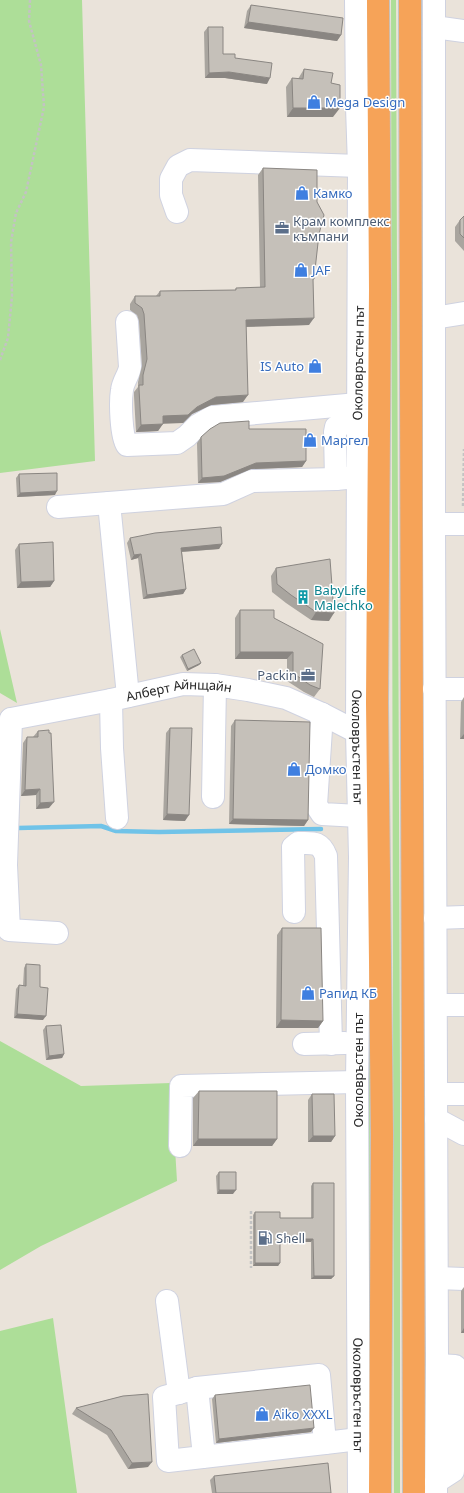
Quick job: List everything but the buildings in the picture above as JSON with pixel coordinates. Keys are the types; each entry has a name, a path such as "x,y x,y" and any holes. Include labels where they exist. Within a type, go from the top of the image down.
{"highway":[{"name":"Околовръстен път","path":"378,0 380,297 377,703 382,1134 380,1493"},
{"path":"410,0 414,1493"}],"street":[{"name":"Околовръстен път","path":"356,0 359,166 357,413 357,732 360,858 357,1082 359,1493"},
{"path":"434,0 434,689 437,1278 451,1362 447,1478"},
{"path":"434,27 464,31"},
{"path":"177,212 172,194 171,179 178,166 190,160 359,166"},
{"path":"434,318 464,314"},
{"path":"128,322 130,367 129,374 124,382 122,390 122,431 127,445 177,443 198,425 212,417 357,413"},
{"path":"336,479 334,432 336,427 357,413"},
{"path":"58,507 223,494 252,481 357,477"},
{"path":"109,503 120,698 112,748 117,818"},
{"path":"434,524 463,524"},
{"name":"Алберт Айнщайн","path":"5,714 120,698 183,684 215,685 286,698 357,732"},
{"path":"213,797 215,685"},
{"path":"434,689 464,689"},
{"path":"5,714 8,930 57,932"},
{"path":"322,714 316,805 322,814 359,816"},
{"path":"294,912 293,847 298,843 315,843 323,847 326,856 331,1044"},
{"path":"435,918 464,917"},
{"path":"436,1005 464,1005"},
{"path":"304,1044 358,1043"},
{"path":"180,1146 181,1086 357,1082"},
{"path":"436,1094 464,1094"},
{"path":"436,1119 464,1134"},
{"path":"437,1278 464,1279"},
{"path":"167,1300 204,1457"},
{"path":"325,1443 319,1375 188,1391 164,1397 168,1460 204,1457 325,1443 359,1439"}],"path":[{"path":"0,360 8,338 12,296 10,242 16,213 26,192 44,106 41,65 29,21 30,0"},
{"path":"463,524 464,449"},
{"path":"251,1211 251,1268"}],"green space":[{"path":"0,0 82,0 95,461 0,473"},
{"path":"391,0 396,0 400,1493 394,1493"},
{"path":"0,629 17,703 0,693"},
{"path":"366,955 372,1023 372,1493 367,1493"},
{"path":"0,1041 81,1086 171,1083 177,1181 41,1246 0,1270"},
{"path":"53,1318 77,1493 0,1493 0,1331"}],"waterway":[{"path":"18,828 101,826 116,831 159,832 321,829"}],"place":[{"name":"Mega Design","path":"314,102"},
{"name":"Камко","path":"302,193"},
{"name":"Крам комплекс къмпани","path":"282,228"},
{"name":"JAF","path":"301,270"},
{"name":"IS Auto","path":"315,366"},
{"name":"Маргел","path":"310,440"},
{"name":"BabyLife Malechko","path":"303,597"},
{"name":"Packin","path":"308,675"},
{"name":"Домко","path":"294,769"},
{"name":"Рапид КБ","path":"308,993"},
{"name":"Shell","path":"265,1238"},
{"name":"Aiko XXXL","path":"262,1414"}]}
